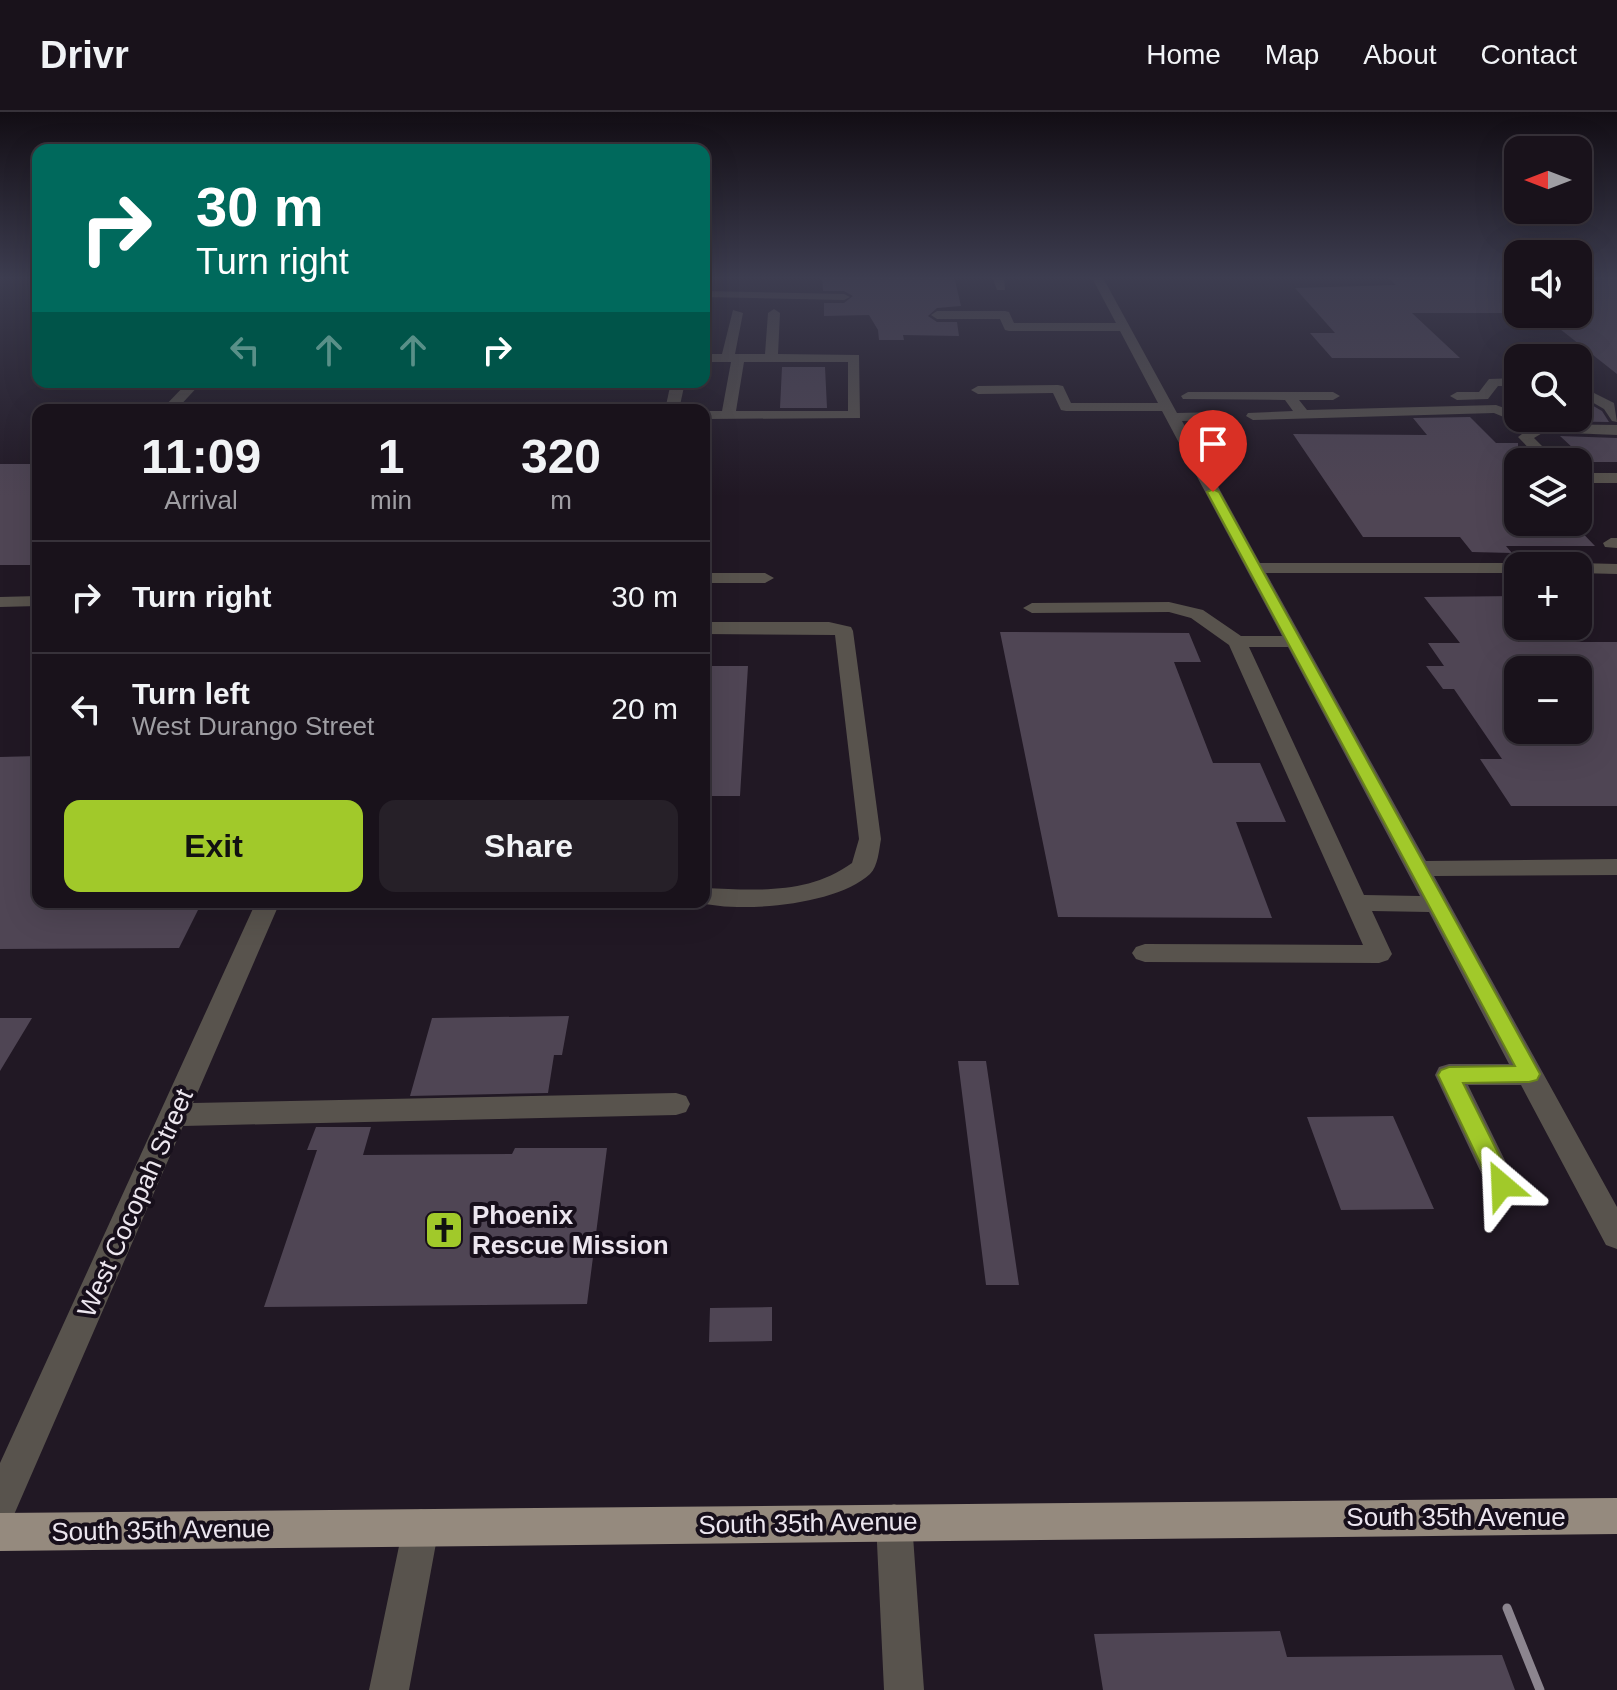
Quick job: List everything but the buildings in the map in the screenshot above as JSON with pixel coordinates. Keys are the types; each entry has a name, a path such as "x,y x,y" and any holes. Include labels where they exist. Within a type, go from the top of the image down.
{"main road":[{"name":"South 35th Avenue","path":"0,1532 1617,1516"}],"street":[{"path":"728,415 734,350"},
{"path":"771,358 772,350"},
{"path":"1135,350 1617,1236"},
{"path":"710,358 854,358 855,415 710,415"},
{"path":"1483,396 1494,382 1504,382"},
{"path":"174,404 189,388"},
{"path":"978,390 1058,389 1066,407 1220,416"},
{"path":"1188,396 1349,396"},
{"path":"1289,396 1302,413"},
{"path":"1424,396 1483,396 1504,412"},
{"path":"1592,397 1609,406 1616,425 1592,426"},
{"path":"1253,416 1496,409"},
{"path":"1534,432 1525,437 1536,448"},
{"path":"1592,478 1617,478"},
{"path":"1254,568 1504,568"},
{"path":"1592,568 1617,569"},
{"path":"710,578 765,578"},
{"path":"0,602 32,601"},
{"path":"1032,608 1169,607 1197,614 1237,642 1379,954 1145,953"},
{"path":"710,628 829,628 844,631 870,839 863,867 838,883 789,896 710,896"},
{"path":"1237,642 1294,641"},
{"path":"1418,869 1617,867"},
{"path":"1357,903 1437,904"},
{"name":"West Cocopah Street","path":"0,1504 265,908"},
{"path":"1502,1185 1449,1075 1529,1074"},
{"path":"174,1115 676,1104"},
{"path":"894,1522 904,1690"},
{"path":"389,1690 421,1527"}],"railway":[{"path":"1507,1608 1540,1690"}],"place":[{"name":"Phoenix Rescue Mission","path":"444,1230"}],"route":[{"path":"1213,492 1529,1074 1449,1075 1502,1185"}]}
